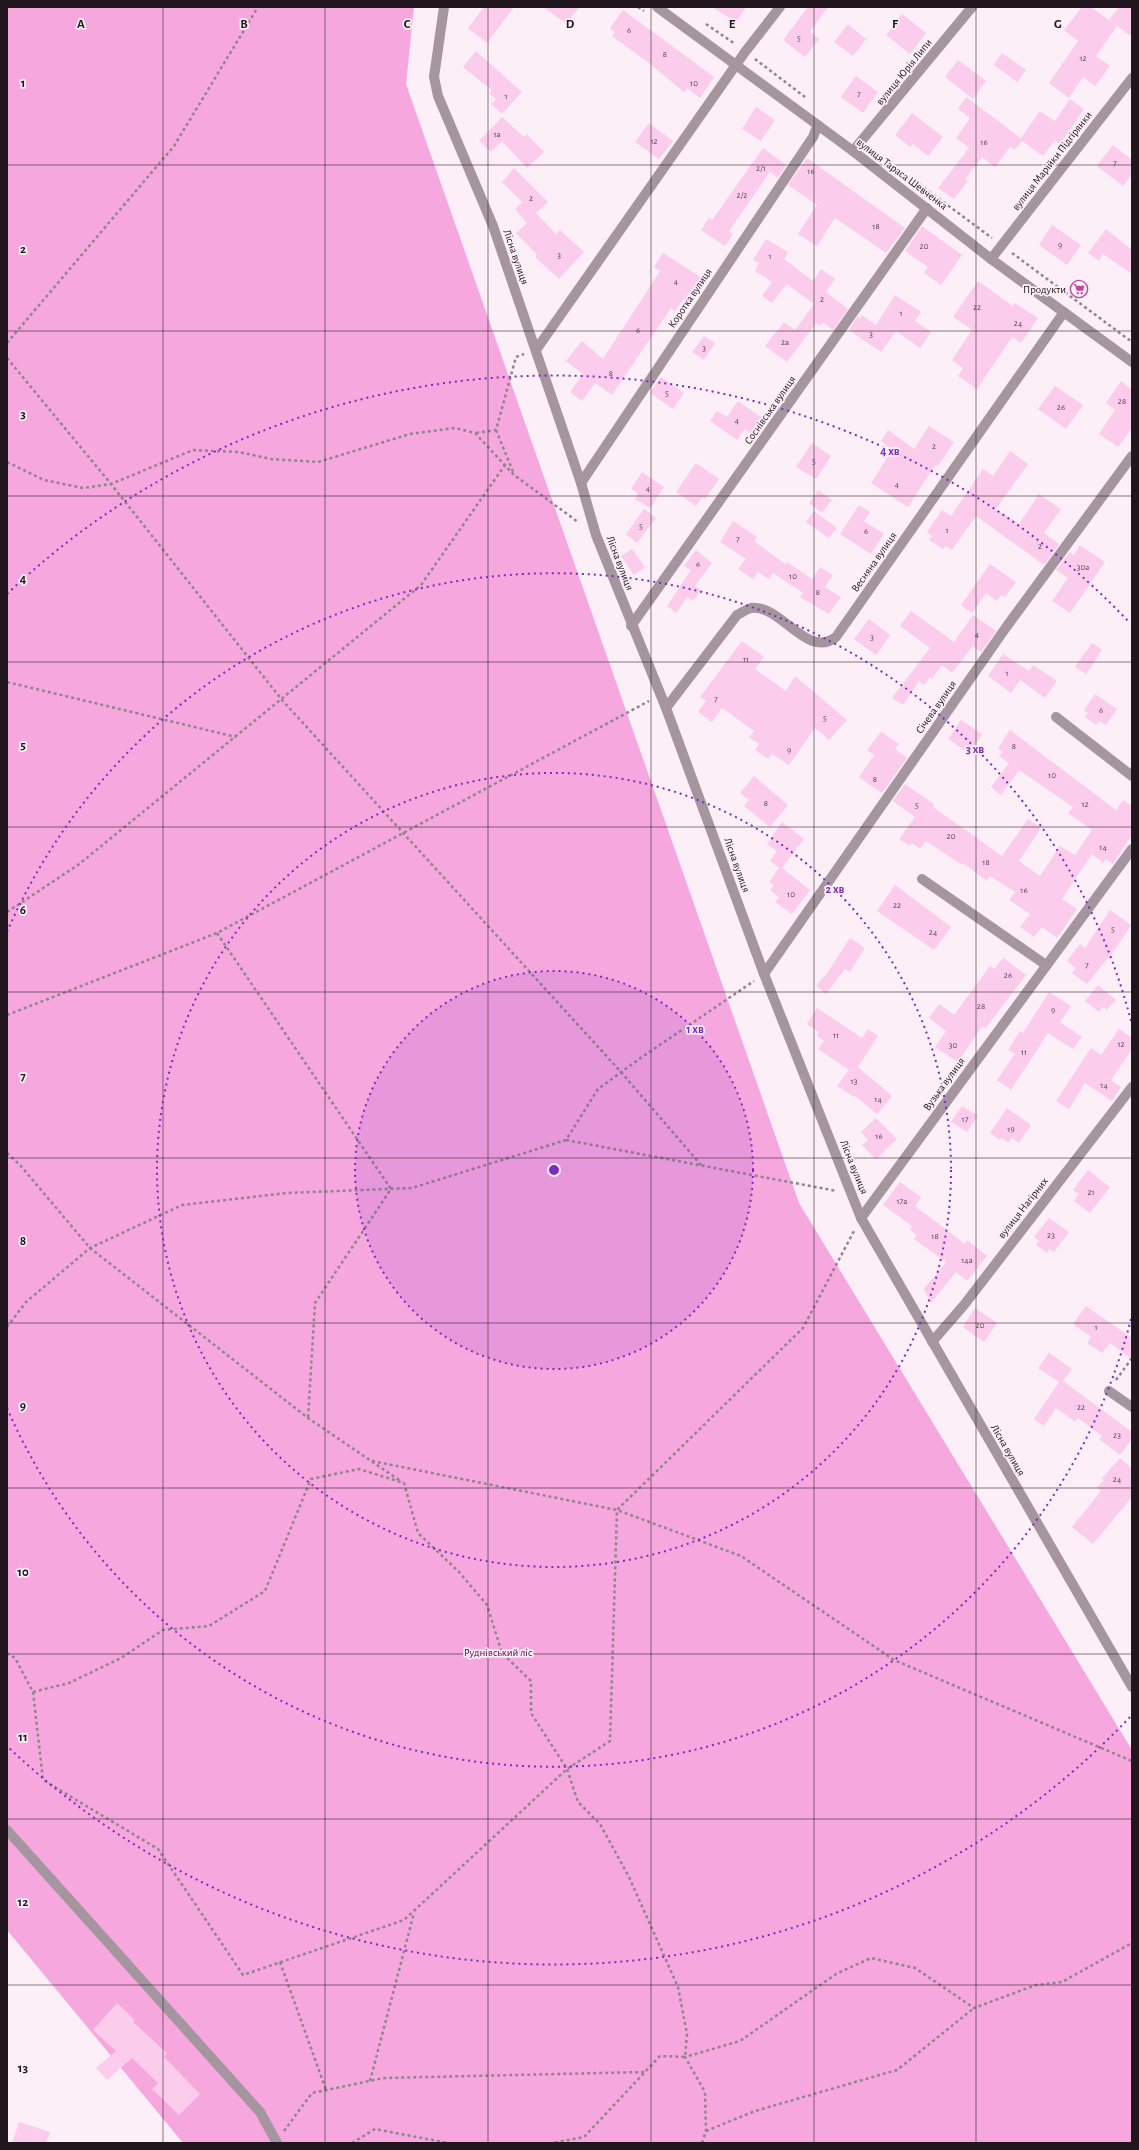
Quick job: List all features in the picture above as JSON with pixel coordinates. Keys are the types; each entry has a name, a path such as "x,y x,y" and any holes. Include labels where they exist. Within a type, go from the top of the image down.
{"street":[{"name":"Лісна вулиця","path":"444,7 434,77 438,96 493,226 581,483 596,535 631,626 666,708 764,974 861,1218 1132,1687"},
{"name":"вулиця Тараса Шевченка","path":"657,7 853,151 991,259 1132,362"},
{"path":"536,350 736,65 780,7"},
{"name":"вулиця Юрія Липи","path":"853,151 972,7"},
{"name":"вулиця Марійки Підгірянки","path":"991,259 1132,78"},
{"name":"Коротка вулиця","path":"581,483 606,443 813,137 818,125"},
{"name":"Соснівська вулиця","path":"631,626 927,208"},
{"name":"Весняна вулиця","path":"666,708 737,615 750,608 765,610 816,643 829,642 836,637 1064,312"},
{"name":"Січева вулиця","path":"764,974 1007,626 1132,456"},
{"path":"1056,717 1132,776"},
{"name":"Вузька вулиця","path":"861,1218 1132,849"},
{"path":"922,879 1046,965"},
{"name":"вулиця Нагірних","path":"932,1342 964,1305 1132,1087"},
{"path":"1109,1391 1132,1407"},
{"path":"7,1830 260,2112 276,2143"}],"path":[{"path":"7,343 174,146 258,7"},
{"path":"514,475 496,430 516,357 536,350"},
{"path":"7,358 111,484 282,700 621,1072 700,1165"},
{"path":"7,462 44,480 84,488 111,484 192,450 239,452 271,459 318,462 410,434 455,428 475,433 496,430"},
{"path":"475,433 514,475 596,535"},
{"path":"7,912 78,865 421,585 505,465"},
{"path":"7,682 236,737"},
{"path":"7,1015 216,933 404,834 660,695"},
{"path":"216,933 392,1189"},
{"path":"566,1140 598,1089 764,974"},
{"path":"7,1326 26,1302 90,1248 182,1206 287,1194 412,1188 566,1140 851,1193"},
{"path":"7,1153 20,1165 90,1248 308,1418 404,1483 418,1533 459,1572 487,1605 502,1653 531,1681 531,1713 567,1769 578,1802 600,1824 629,1876 678,1987 688,2034 684,2057 705,2092 706,2131 702,2143"},
{"path":"308,1418 315,1303 392,1189"},
{"path":"7,1653 15,1658 33,1692 43,1780 158,1849 243,1975 404,1920 567,1769 610,1741 617,1510 803,1328 861,1218"},
{"path":"1109,1391 1132,1358"},
{"path":"372,1461 617,1510 741,1556 894,1660 1132,1761"},
{"path":"33,1692 69,1683 122,1658 163,1630 209,1626 265,1591 311,1479 359,1469 404,1483"},
{"path":"370,2081 414,1912"},
{"path":"706,2131 755,2111 897,2070 974,2008 1036,1985 1062,1982 1132,1943"},
{"path":"552,2143 584,2137 660,2056 684,2057 740,2041 836,1974 871,1958 915,1968 974,2008"},
{"path":"280,1962 326,2090"},
{"path":"276,2143 312,2093 384,2078 645,2072"},
{"path":"352,2143 375,2129 448,2143"}],"green space":[{"name":"Руднівський ліс","path":"7,7 414,7 406,84 799,1203 1132,1750 1132,2143 183,2143 7,1930"}],"building":[{"path":"484,7 514,7 487,43 468,28"},
{"path":"543,7 579,7 567,24"},
{"path":"712,7 746,7 736,22"},
{"path":"808,7 828,7 810,32 819,39 805,57 783,40"},
{"path":"1082,7 1091,7 1117,26 1096,56 1110,66 1095,86 1083,77 1069,98 1049,83 1078,41 1064,30"},
{"path":"1119,7 1132,7 1132,37 1109,20"},
{"path":"623,10 714,77 700,98 687,88 684,92 649,63 612,36 615,32 610,28"},
{"path":"902,14 926,33 910,54 886,35"},
{"path":"848,24 866,39 853,56 834,42"},
{"path":"476,51 522,92 502,114 491,104 496,99 489,93 492,90 463,67"},
{"path":"1002,53 1026,70 1017,82 994,65"},
{"path":"958,60 986,81 973,99 945,77"},
{"path":"856,76 878,92 863,113 841,97"},
{"path":"966,97 1021,138 1040,111 1055,121 1070,99 1084,109 1060,144 1055,140 1043,156 1022,141 1015,150 1010,147 995,167 982,157 965,179 968,181 954,199 938,188 969,148 956,138 970,118 958,109"},
{"path":"756,107 775,120 761,141 742,129"},
{"path":"912,113 943,137 928,156 913,144 910,147 895,135"},
{"path":"502,117 524,137 527,134 544,152 527,168 502,141 491,152 479,141"},
{"path":"649,123 673,141 659,159 635,142"},
{"path":"1113,145 1132,160 1132,174 1123,186 1097,166"},
{"path":"763,148 786,165 778,178 770,172 729,231 733,234 725,246 701,230 709,218 712,220"},
{"path":"807,158 905,228 886,253 835,218 817,246 798,234 817,205 788,185"},
{"path":"514,168 548,202 536,213 556,234 560,230 584,252 559,279 535,257 537,255 516,233 527,223 515,209 522,202 502,182"},
{"path":"1052,225 1081,245 1067,265 1039,245"},
{"path":"922,226 962,255 941,285 924,273 928,267 905,251"},
{"path":"1106,229 1132,250 1132,274 1103,254 1099,261 1088,253"},
{"path":"766,239 788,252 784,259 813,281 821,269 835,279 826,292 848,309 833,330 823,322 820,326 816,323 787,362 765,346 784,322 795,330 814,304 787,284 772,303 762,296 772,282 755,271 759,263 753,260"},
{"path":"663,253 702,278 692,292 691,291 684,300 683,299 675,311 671,308 612,395 595,383 582,401 570,392 583,374 566,361 582,341 603,359 660,271 654,267"},
{"name":"Продукти","path":"1076,279 1089,288 1081,298 1069,290"},
{"path":"978,281 1013,306 1015,303 1038,318 1021,343 1012,337 977,389 958,376 963,368 952,360 972,330 953,317"},
{"path":"895,295 921,312 915,321 931,332 920,348 896,331 881,352 849,330 858,316 860,318 862,315 876,325"},
{"path":"704,336 715,343 704,360 692,352"},
{"path":"661,377 684,393 673,409 650,393"},
{"path":"1121,381 1132,390 1132,428 1118,447 1099,434 1115,410 1106,403"},
{"path":"1055,386 1083,405 1066,429 1038,409"},
{"path":"738,401 764,419 753,435 745,429 737,440 710,421 717,411 727,417"},
{"path":"929,426 954,442 938,466 935,465 908,507 871,483 892,450 881,441 888,430 914,449"},
{"path":"812,443 831,456 816,479 796,467"},
{"path":"1010,451 1028,464 996,509 1019,524 1039,494 1061,509 1044,533 1059,544 1044,565 976,516 952,550 946,546 943,549 929,540 932,536 927,532 942,510 951,516 983,469 993,476"},
{"path":"696,463 719,479 705,499 702,497 696,506 676,492"},
{"path":"642,472 664,487 650,508 635,499 638,493 631,489"},
{"path":"818,490 832,500 822,513 809,503"},
{"path":"859,505 870,512 864,521 884,534 871,554 840,534"},
{"path":"644,509 656,518 637,543 626,534"},
{"path":"814,511 837,528 829,538 806,522"},
{"path":"733,521 757,537 754,541 785,564 787,562 812,579 820,567 833,575 825,587 841,597 829,614 800,597 803,593 773,573 769,579 758,572 753,579 738,569 746,559 720,542"},
{"path":"1080,545 1105,562 1070,613 1052,601 1068,578 1056,570 1070,552 1074,555"},
{"path":"632,549 645,567 634,575 621,556"},
{"path":"696,550 712,563 695,586 701,590 693,601 687,597 676,613 667,606 691,570 684,566"},
{"path":"990,564 1016,582 1005,597 1001,595 997,601 986,593 972,613 961,605"},
{"path":"911,611 954,642 973,615 996,631 981,652 973,646 952,673 942,665 932,679 930,677 924,685 919,681 903,705 892,698 930,648 900,626"},
{"path":"869,619 890,635 876,655 854,639"},
{"path":"742,641 764,657 755,669 786,691 795,676 847,720 829,740 815,728 789,765 772,754 768,759 755,750 759,744 749,737 754,731 722,708 712,722 698,712 706,701 700,697"},
{"path":"1092,643 1102,650 1086,674 1075,667"},
{"path":"1003,654 1029,671 1033,665 1057,681 1045,698 1020,680 1011,693 988,676"},
{"path":"1095,694 1117,709 1106,725 1099,721 1096,725 1085,717 1088,713 1084,710"},
{"path":"961,720 982,734 969,753 948,739"},
{"path":"1010,730 1116,810 1123,800 1132,806 1132,835 1113,864 1106,859 1103,863 1092,854 1062,899 1077,909 1057,938 1042,927 1034,937 1020,927 1030,914 1009,900 1015,892 990,876 987,881 963,863 962,865 926,841 920,849 912,843 910,846 899,839 915,817 893,801 905,784 934,804 933,807 1002,856 1028,819 1041,828 1019,861 1040,876 1060,846 1075,855 1092,830 1068,813 1073,807 1019,770 1001,795 991,787 1009,763 999,756 1002,752 998,748"},
{"path":"881,732 899,744 895,749 907,758 882,793 859,777 874,755 867,750"},
{"path":"754,776 788,805 770,827 744,806 749,800 740,793"},
{"path":"782,822 804,839 782,868 810,890 792,914 775,902 779,897 770,890 774,885 769,882 779,868 770,861 777,851 767,844"},
{"path":"895,885 951,927 934,950 877,911"},
{"path":"1110,910 1131,925 1116,948 1087,984 1072,973 1076,968 1067,961 1080,944 1085,948"},
{"path":"850,938 865,948 850,972 845,969 826,994 816,986 827,973"},
{"path":"1003,958 1026,975 986,1028 982,1026 958,1062 935,1047 946,1031 929,1018 939,1004 954,1015 990,966 994,969"},
{"path":"1098,985 1116,1000 1107,1010 1103,1007 1099,1012 1085,1001"},
{"path":"1049,992 1071,1006 1060,1022 1082,1037 1073,1049 1048,1033 1011,1090 997,1080 1015,1054 1008,1050 1020,1031 1023,1033"},
{"path":"817,1008 862,1038 868,1029 878,1036 858,1067 892,1096 877,1114 855,1096 854,1097 837,1086 849,1070 818,1049 824,1041 817,1036 819,1032 807,1024"},
{"path":"1119,1029 1132,1038 1132,1049 1111,1080 1121,1087 1112,1101 1085,1083 1069,1109 1056,1101 1091,1048 1101,1055"},
{"path":"962,1106 978,1116 967,1132 951,1122"},
{"path":"1007,1108 1031,1125 1019,1143 1012,1138 1008,1143 1002,1138 1000,1140 990,1133"},
{"path":"876,1118 897,1139 876,1159 862,1145 868,1140 861,1132"},
{"path":"1088,1170 1110,1187 1090,1213 1074,1201 1079,1194 1073,1190"},
{"path":"900,1182 921,1197 915,1206 965,1244 967,1240 987,1256 967,1281 956,1272 931,1303 924,1289 946,1262 914,1239 917,1235 910,1230 912,1226 883,1205"},
{"path":"1049,1218 1069,1232 1054,1252 1049,1249 1047,1253 1036,1245 1039,1241 1034,1237"},
{"path":"1086,1306 1132,1338 1132,1359 1110,1343 1102,1353 1087,1343 1091,1337 1073,1324"},
{"path":"975,1308 997,1323 984,1342 963,1327"},
{"path":"1049,1353 1072,1369 1063,1381 1132,1432 1132,1439 1120,1455 1099,1439 1102,1436 1078,1418 1075,1422 1056,1408 1044,1426 1034,1419 1059,1382 1038,1368"},
{"path":"1120,1458 1132,1468 1132,1497 1093,1544 1072,1527 1101,1491 1097,1487 1104,1480 1102,1478"},
{"path":"117,2003 135,2020 133,2022 167,2053 164,2057 200,2094 179,2115 152,2089 158,2083 132,2058 107,2080 96,2068 116,2051 93,2030"},
{"path":"19,2122 50,2132 46,2143 12,2143"}],"place":[{"name":"Продукти","path":"1079,289"}]}
